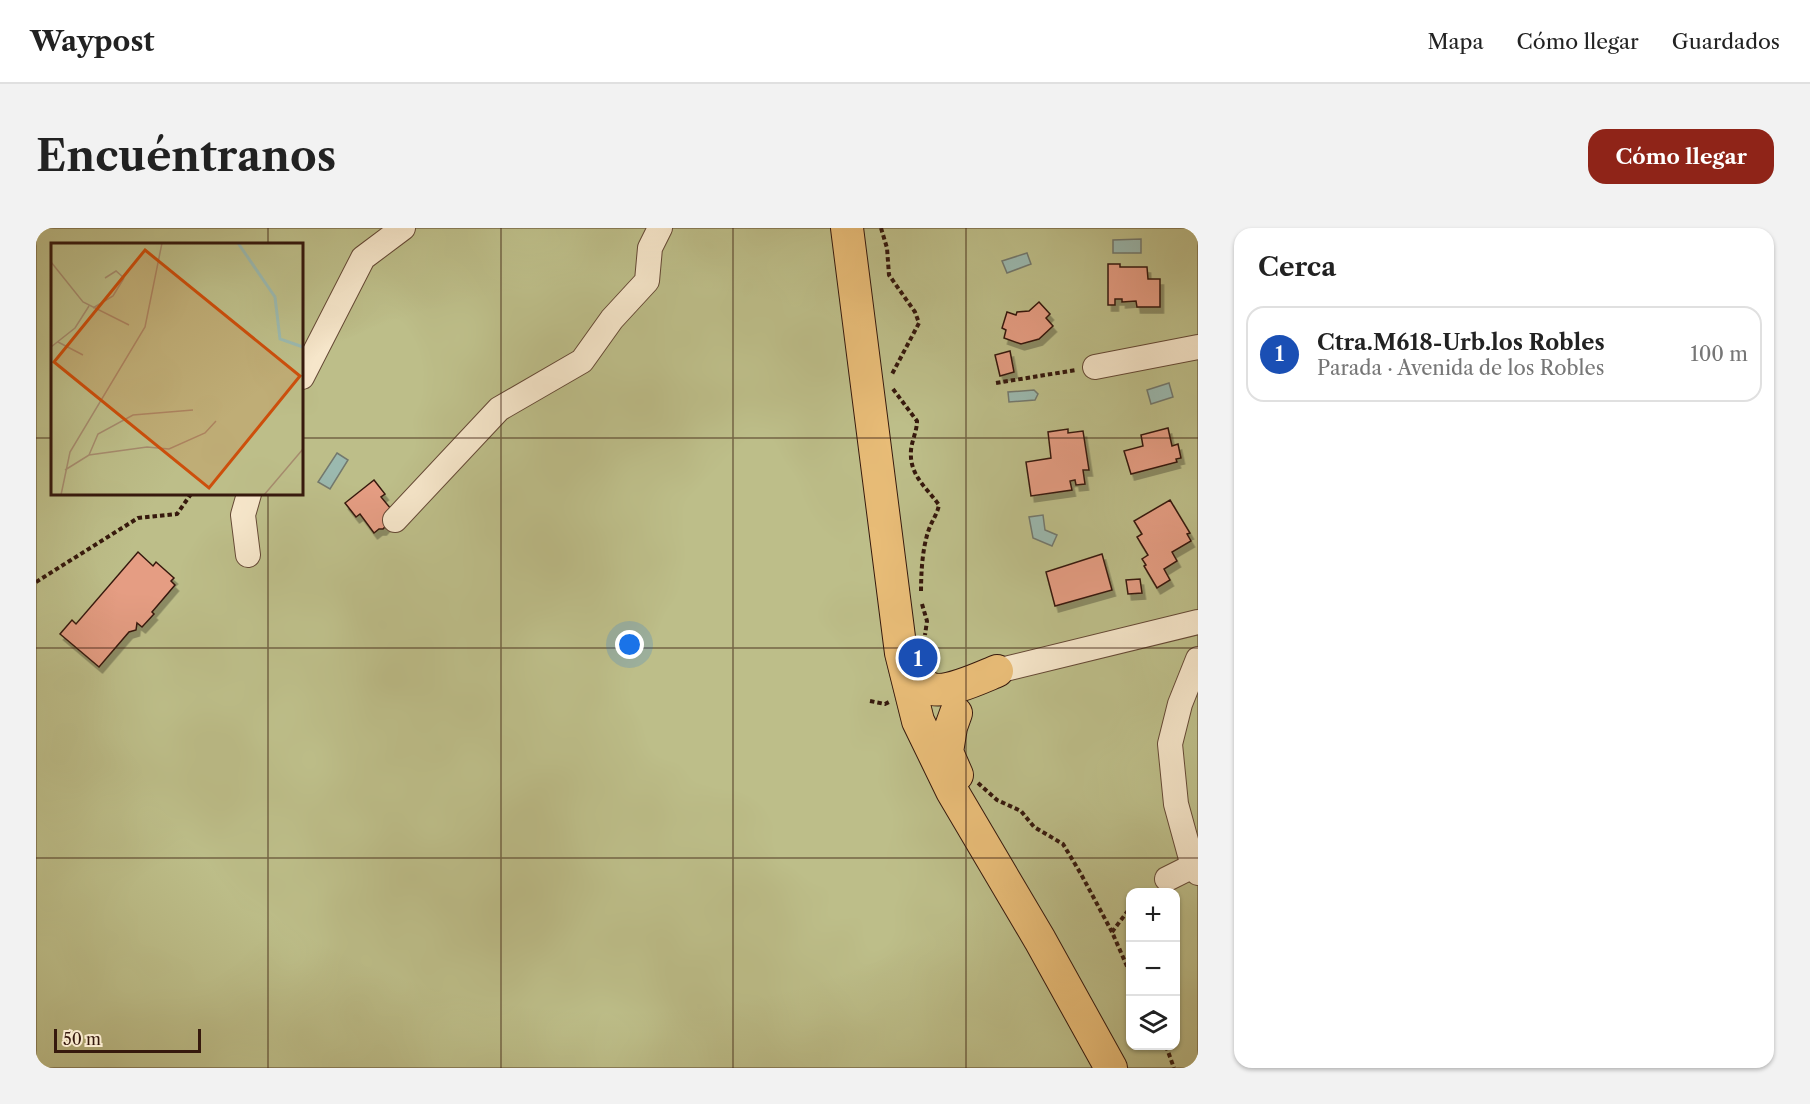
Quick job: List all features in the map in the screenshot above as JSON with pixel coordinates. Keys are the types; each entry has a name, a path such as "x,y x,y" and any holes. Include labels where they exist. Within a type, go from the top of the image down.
{"main road":[{"path":"847,228 917,677 931,689 953,701"},
{"path":"913,646 918,721 952,790 1111,1068"},
{"path":"918,721 939,721 953,701 998,671"},
{"path":"953,701 947,752 999,872"}],"street":[{"path":"303,375 363,258 403,228"},
{"path":"395,520 498,409 582,361 612,319 647,281 651,248 660,228"},
{"path":"1095,367 1198,346"},
{"path":"249,495 243,515 249,555"},
{"path":"998,671 1198,622"},
{"path":"1167,879 1195,870 1176,804 1170,744 1180,704 1198,659"}],"path":[{"path":"881,228 887,248 889,275 915,312 919,323 891,377 892,387 917,421 910,452 912,468 918,481 939,505 928,530 921,585 921,601 927,621 913,646"},
{"path":"996,383 1095,367"},
{"path":"36,582 138,518 177,514 189,495"},
{"path":"970,778 986,788 996,800 1021,811 1034,827 1063,844 1112,932 1126,962"},
{"path":"1112,932 1126,914"},
{"path":"1167,1050 1174,1068"}],"green space":[{"path":"36,228 1198,228 1198,1068 36,1068"}],"water":[{"path":"1141,239 1141,253 1113,253 1113,240"},
{"path":"1027,253 1031,264 1007,273 1002,261"},
{"path":"1169,383 1173,397 1151,404 1147,390"},
{"path":"1034,390 1038,394 1035,400 1009,402 1008,392"},
{"path":"337,453 348,460 330,489 318,482"},
{"path":"1043,515 1045,530 1057,535 1052,546 1033,538 1029,517"}],"building":[{"path":"1108,264 1120,264 1120,267 1147,267 1148,279 1160,279 1160,307 1137,307 1136,301 1122,302 1122,299 1115,299 1115,305 1108,305"},
{"path":"1039,302 1050,314 1046,318 1053,326 1039,339 1021,344 1004,338 1006,330 1002,328 1007,312 1016,315 1017,312 1029,311"},
{"path":"1010,351 1014,372 1000,376 995,355"},
{"path":"1168,428 1172,446 1178,444 1181,458 1176,459 1177,462 1131,474 1124,451 1143,446 1141,435"},
{"path":"1068,429 1068,433 1083,431 1089,470 1083,470 1085,484 1076,485 1075,480 1070,481 1072,490 1031,496 1026,462 1051,458 1048,432"},
{"path":"374,480 385,494 381,497 396,515 383,529 374,533 360,514 356,517 345,503"},
{"path":"1170,500 1190,533 1187,534 1191,541 1172,552 1177,561 1164,569 1170,580 1157,588 1144,566 1146,565 1142,559 1148,555 1137,537 1142,534 1134,521"},
{"path":"138,552 153,566 156,562 174,578 171,581 175,585 142,627 137,623 136,630 129,632 99,667 60,634 72,620 76,624"},
{"path":"1102,554 1112,590 1055,606 1046,572"},
{"path":"1140,579 1142,593 1128,594 1126,580"}],"place":[{"name":"Ctra.M618-Urb.los Robles","path":"918,658"}]}
